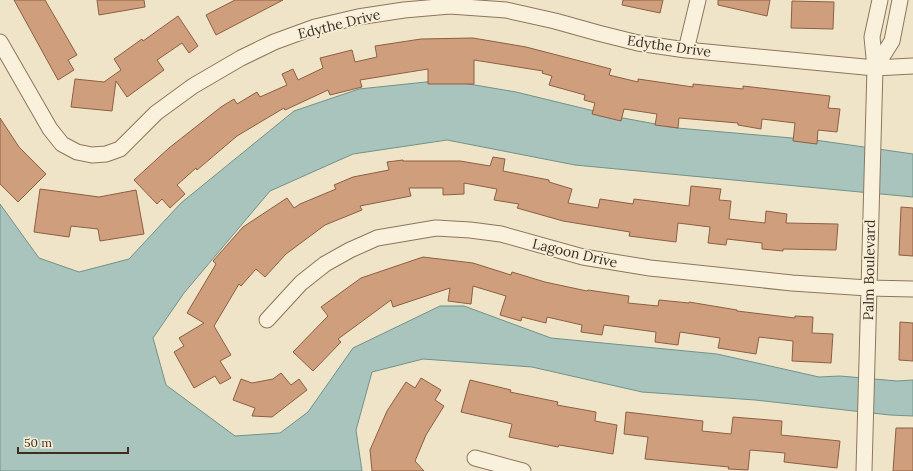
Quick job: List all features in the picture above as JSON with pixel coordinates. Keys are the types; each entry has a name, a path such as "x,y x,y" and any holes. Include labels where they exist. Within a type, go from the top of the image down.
{"street":[{"path":"686,50 698,0"},
{"name":"Palm Boulevard","path":"864,471 875,68 872,37 880,0"},
{"path":"875,68 892,41 900,0"},
{"name":"Edythe Drive","path":"0,42 50,129 62,144 76,152 92,155 106,154 120,149 156,113 193,86 241,58 274,42 315,27 381,13 404,10 483,4 508,5 598,33 638,43 686,50 875,68 913,66"},
{"name":"Lagoon Drive","path":"267,320 301,283 325,264 350,250 377,238 436,228 501,234 583,257 650,268 792,283 868,288 913,289"},
{"path":"475,458 523,471"}],"water":[{"path":"445,80 516,92 623,118 677,128 815,140 913,154 913,197 575,165 447,140 353,154 270,191 184,293 153,338 166,385 235,436 280,433 308,412 353,348 440,306 464,306 551,338 717,354 819,377 840,376 897,381 913,380 913,416 890,415 755,400 642,392 532,367 423,359 372,372 356,430 362,471 0,471 0,204 39,258 79,272 129,259 181,203 294,111 359,89"}],"building":[{"path":"14,0 45,0 77,55 68,60 74,70 58,80"},
{"path":"97,0 144,0 145,7 99,15"},
{"path":"235,0 283,0 216,35 206,15"},
{"path":"623,0 663,0 660,13 622,5"},
{"path":"718,0 770,0 767,16 718,5"},
{"path":"792,1 834,2 833,29 791,28"},
{"path":"178,16 198,46 189,53 182,43 157,60 164,70 127,97 116,81 112,111 71,107 75,79 104,82 121,70 114,59 142,39 143,41"},
{"path":"473,38 526,47 611,69 609,75 638,82 638,79 693,87 693,84 743,89 743,86 830,96 828,108 840,109 837,132 818,130 817,144 793,141 795,123 762,119 761,129 738,125 738,123 679,118 678,128 655,125 657,114 624,109 621,121 592,114 595,103 584,100 585,95 549,85 552,76 542,73 543,71 474,60 474,84 428,84 428,69 360,80 362,87 330,95 328,90 285,110 284,108 237,136 197,170 196,168 177,185 185,194 170,208 162,199 157,204 134,180 169,148 221,107 234,99 237,104 257,92 260,97 287,85 282,74 293,69 298,80 323,68 320,58 352,50 355,62 377,57 375,46 421,39"},
{"path":"0,118 19,147 46,174 18,202 0,184"},
{"path":"493,157 505,159 503,171 549,180 549,182 572,189 568,203 598,208 600,199 633,204 634,199 689,206 691,186 721,189 719,200 731,201 729,219 765,223 766,211 787,214 786,223 838,224 836,250 783,249 783,251 762,249 762,243 727,239 726,245 708,243 710,227 678,223 676,242 629,236 630,232 563,221 517,208 519,204 494,200 497,189 464,183 464,194 443,195 443,188 409,188 411,196 360,206 362,210 325,225 286,254 265,277 256,269 241,286 239,284 214,326 231,355 220,361 231,378 220,384 215,376 194,388 174,352 184,346 179,338 204,323 187,313 216,264 213,261 243,227 287,198 294,208 336,189 334,185 353,177 389,170 387,162 403,160 460,161 490,166"},
{"path":"40,189 99,197 136,190 144,234 100,241 98,229 71,226 69,237 34,232"},
{"path":"901,207 913,208 913,256 899,255"},
{"path":"423,257 473,263 511,275 512,272 545,282 587,291 629,296 628,303 658,306 659,300 689,302 737,311 795,318 795,316 813,317 812,333 833,334 831,363 792,361 793,341 759,337 756,354 718,348 720,338 680,332 678,345 655,342 656,332 604,325 602,335 581,332 582,325 547,317 546,323 522,317 521,321 500,315 506,296 473,286 471,304 448,301 450,288 393,307 391,300 338,339 341,342 313,371 293,352 328,316 321,307 361,278"},
{"path":"900,322 913,323 913,361 899,360"},
{"path":"281,373 291,385 299,379 307,390 272,417 252,416 255,408 233,400 241,379 252,383 273,379"},
{"path":"421,378 441,390 435,400 444,406 426,435 415,461 424,471 372,471 370,450 387,411 406,382 415,388"},
{"path":"470,380 511,390 510,392 558,402 557,405 596,412 595,421 617,425 613,454 559,445 558,447 509,437 512,424 461,412"},
{"path":"626,412 703,421 702,431 731,434 733,417 782,421 781,435 840,441 837,468 784,462 785,453 750,450 748,470 645,459 648,437 624,434"},
{"path":"896,428 913,428 913,471 893,471"}]}
